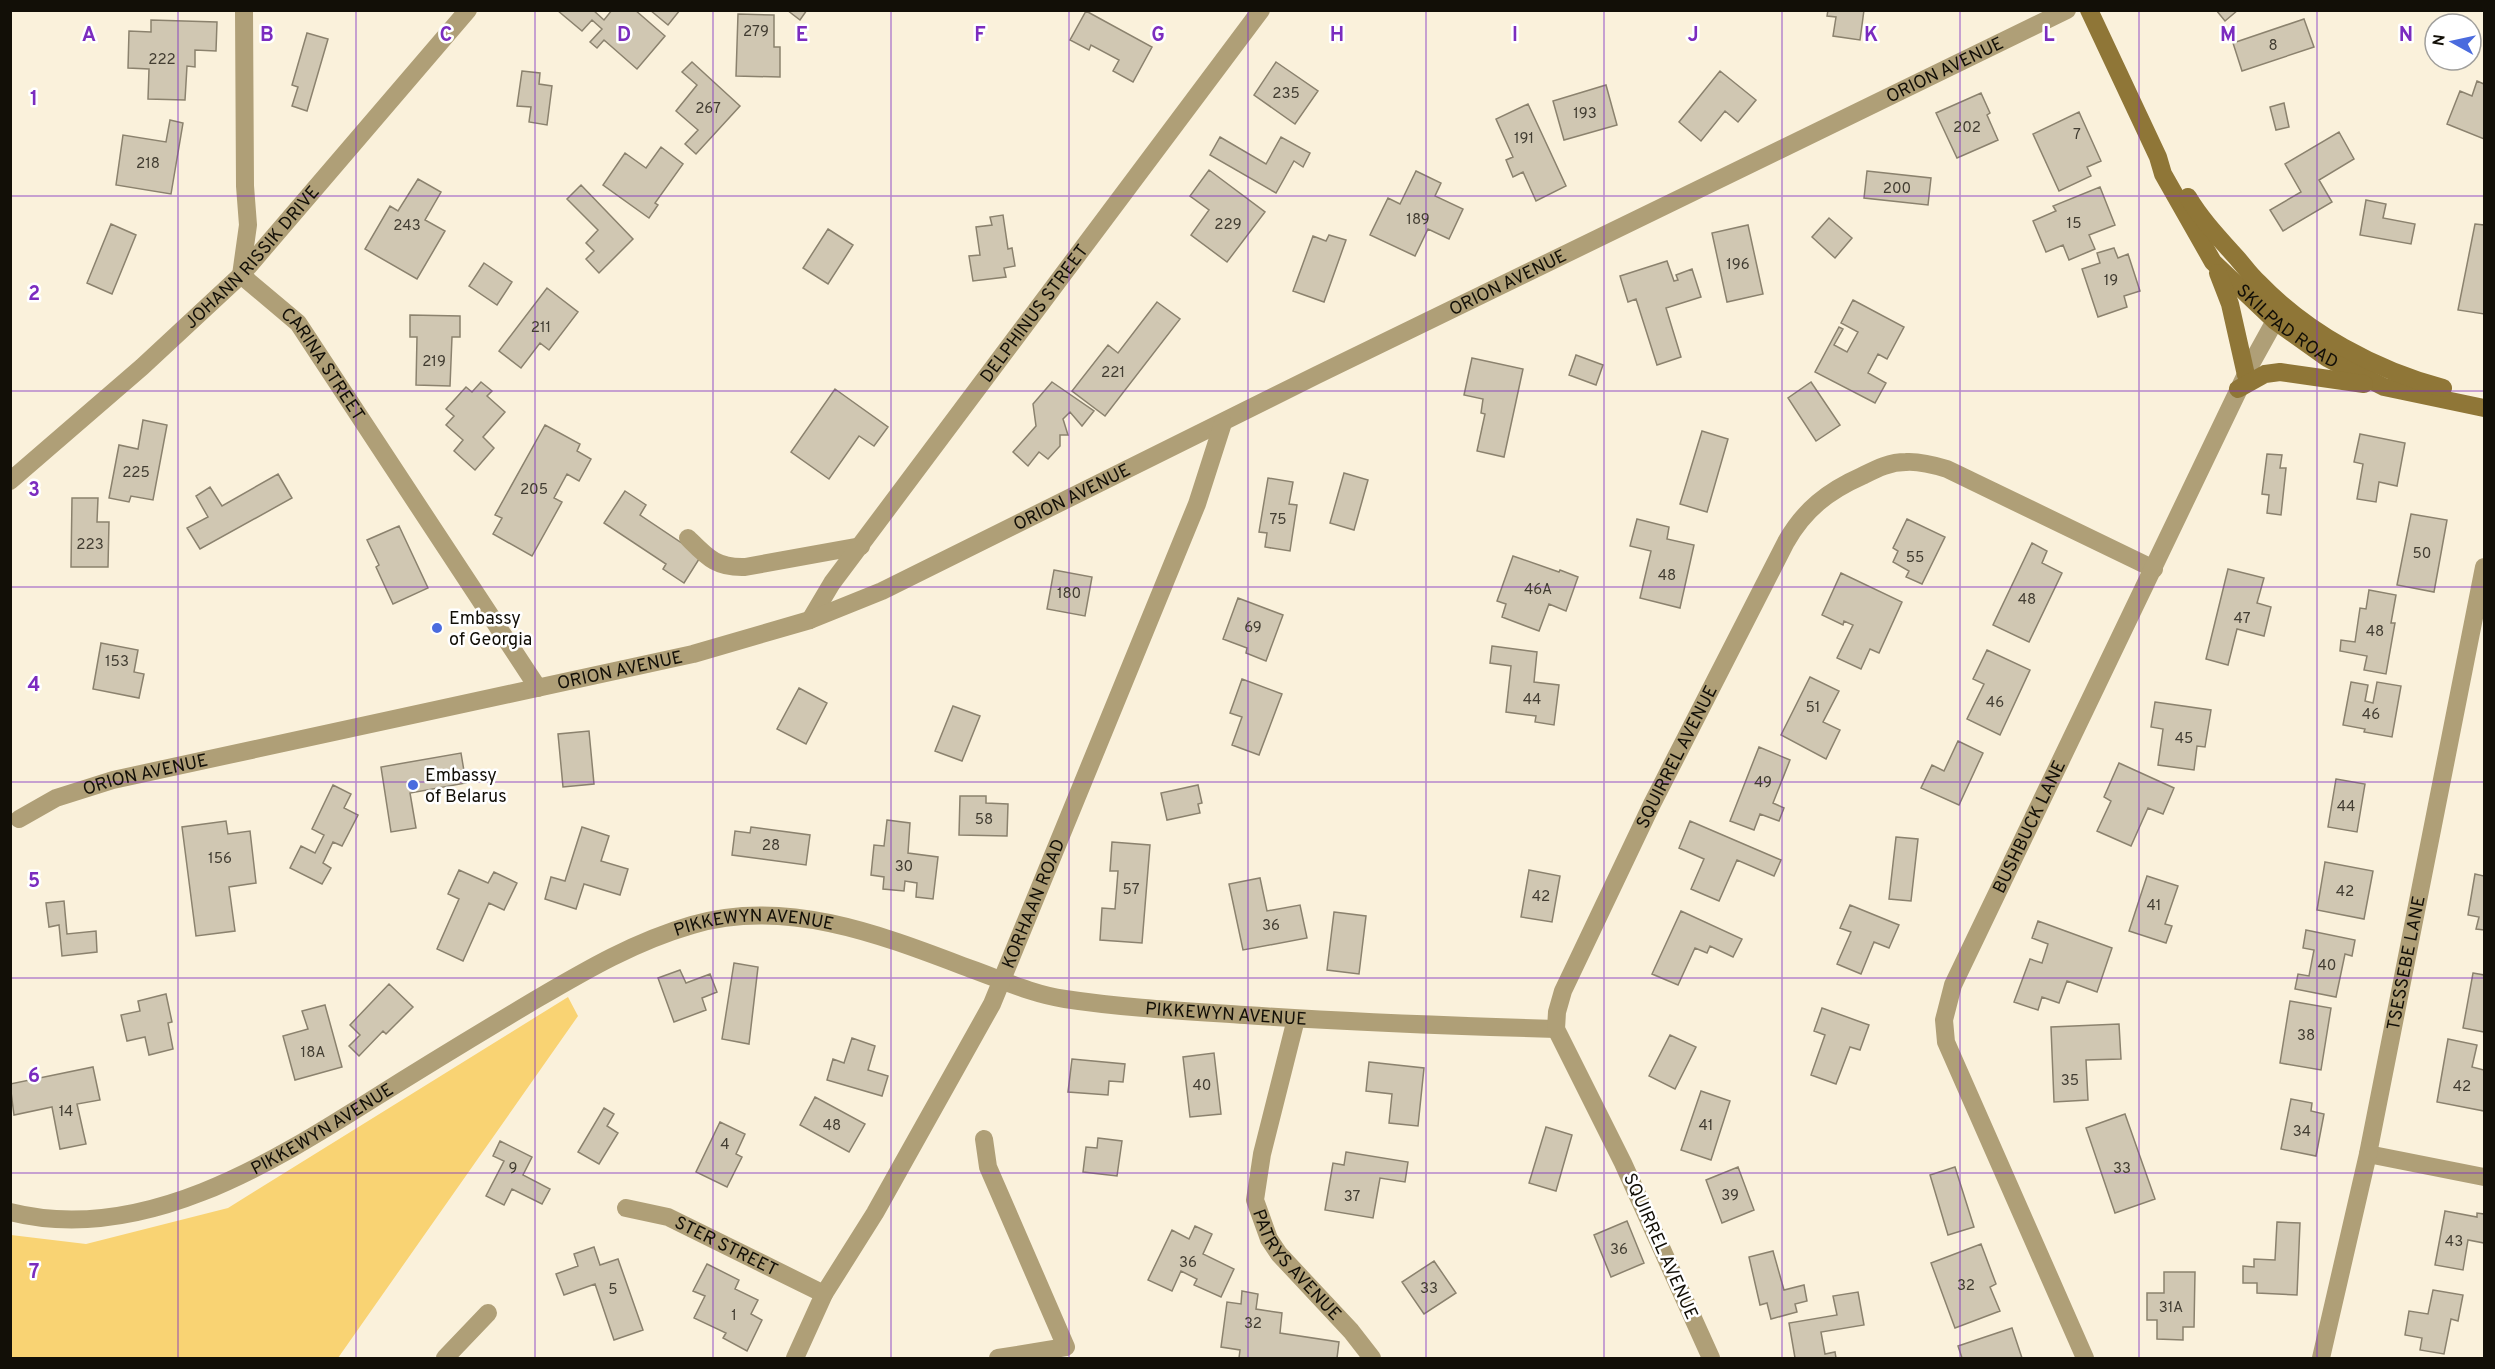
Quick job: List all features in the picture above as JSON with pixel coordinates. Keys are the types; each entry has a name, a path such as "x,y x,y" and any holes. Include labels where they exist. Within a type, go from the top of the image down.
{"street":[{"path":"241,275 248,225 245,186 244,10"},
{"name":"JOHANN RISSIK DRIVE","path":"10,481 142,367 241,275 468,10"},
{"name":"DELPHINUS STREET","path":"810,620 832,583 1261,10"},
{"name":"ORION AVENUE","path":"19,819 56,798 113,780 693,654 810,620 882,591 1317,375 2067,10"},
{"name":"SKILPAD ROAD","path":"2089,10 2158,157 2163,174 2213,262 2279,314 2335,363 2384,387 2484,408"},
{"name":"SKILPAD ROAD","path":"2158,157 2171,169 2203,220 2257,282 2279,314 2382,367 2425,384 2484,399"},
{"path":"2213,262 2230,304 2242,382 2265,374 2280,372 2384,387"},
{"name":"CARINA STREET","path":"241,275 298,323 538,688"},
{"name":"BUSHBUCK LANE","path":"2085,1359 1947,1042 1944,1020 1953,985 2242,382 2279,314"},
{"name":"KORHAAN ROAD","path":"795,1359 824,1294 875,1213 961,1062 1002,980 1197,504 1223,423"},
{"name":"SQUIRREL AVENUE","path":"1711,1359 1623,1163 1556,1029 1557,1012 1563,991 1652,804 1786,542 1794,528 1814,504 1838,487 1886,464 1928,463 1973,480 2154,569"},
{"path":"688,538 707,557 719,565 731,567 745,567 861,546"},
{"name":"TSESSEBE LANE","path":"2321,1359 2368,1154 2484,567"},
{"name":"PIKKEWYN AVENUE","path":"10,1212 58,1220 126,1214 166,1204 241,1176 303,1142 588,969 637,944 698,923 719,919 754,917 817,920 891,939 1038,993 1069,999 1124,1006 1296,1019 1556,1029"},
{"name":"PATRYS AVENUE","path":"1296,1019 1262,1154 1256,1192 1258,1210 1269,1239 1279,1254 1351,1331 1372,1359"},
{"path":"984,1139 988,1167 1069,1353 998,1359"},
{"path":"2368,1154 2484,1178"},
{"name":"STER STREET","path":"626,1208 668,1217 824,1294"},
{"path":"446,1359 488,1313"}],"shaded area":[{"path":"568,997 578,1016 338,1358 11,1358 11,1235 86,1244 228,1208"}],"building":[{"path":"557,10 593,10 604,20 612,10 635,10 665,36 637,69 604,40 597,48 590,42 602,29 592,20 582,31"},
{"path":"650,10 680,10 668,25"},
{"path":"787,10 807,10 800,20"},
{"path":"1828,10 1864,10 1860,40 1833,36 1836,17 1827,16"},
{"path":"2216,10 2238,10 2225,21"},
{"path":"1086,11 1152,47 1133,82 1113,71 1119,60 1091,45 1089,50 1070,40"},
{"path":"738,14 774,15 774,47 780,47 780,77 736,76"},
{"path":"2304,19 2314,47 2242,71 2233,43"},
{"path":"151,20 217,22 216,51 195,50 195,67 187,66 185,100 148,99 149,69 128,68 129,31 151,32"},
{"path":"307,33 328,39 307,111 292,106 298,87 292,85"},
{"path":"692,62 740,106 696,154 685,144 698,130 676,111 697,85 682,72"},
{"path":"1276,62 1318,91 1295,124 1254,95"},
{"path":"522,71 540,73 539,84 552,86 547,125 529,122 531,107 517,106"},
{"path":"1720,71 1756,100 1738,122 1725,111 1701,141 1679,122"},
{"path":"2477,81 2484,84 2484,139 2447,124 2460,91 2472,96"},
{"path":"1606,85 1617,125 1564,140 1553,101"},
{"path":"1981,93 1990,113 1987,115 1998,140 1957,158 1936,113"},
{"path":"2284,103 2289,127 2276,130 2270,107"},
{"path":"1528,104 1566,186 1536,201 1523,172 1513,177 1506,160 1513,157 1496,119"},
{"path":"2079,112 2101,161 2087,167 2091,176 2059,191 2033,134"},
{"path":"170,120 183,123 171,194 116,185 123,135 166,142"},
{"path":"2339,132 2354,159 2319,180 2332,202 2283,231 2270,210 2301,192 2285,164"},
{"path":"1220,137 1266,164 1281,137 1310,153 1303,167 1294,161 1276,193 1210,155"},
{"path":"661,147 683,164 655,203 658,205 649,218 603,185 625,153 646,168"},
{"path":"1209,170 1265,212 1227,262 1191,235 1209,210 1190,196"},
{"path":"1416,171 1441,183 1435,196 1463,209 1449,239 1428,229 1415,256 1370,235 1388,198 1400,204"},
{"path":"1867,171 1931,178 1928,205 1864,198"},
{"path":"418,179 441,192 425,220 445,231 417,279 365,249 390,206 398,211"},
{"path":"581,185 633,239 599,273 586,259 594,251 586,243 598,230 567,199"},
{"path":"2100,187 2115,225 2089,235 2095,249 2069,260 2063,245 2046,252 2033,221 2056,211 2053,206"},
{"path":"2366,200 2386,204 2383,218 2415,224 2411,244 2360,235"},
{"path":"1003,215 1008,249 1012,248 1015,266 1004,268 1006,277 973,281 969,256 980,255 976,227 992,225 990,217"},
{"path":"1829,218 1852,238 1835,258 1812,237"},
{"path":"111,224 136,235 112,294 87,283"},
{"path":"2475,224 2484,225 2484,314 2458,310"},
{"path":"1748,225 1763,294 1727,302 1712,233"},
{"path":"828,229 853,245 828,284 803,268"},
{"path":"1329,235 1346,240 1324,302 1293,291 1313,236 1326,241"},
{"path":"2114,248 2118,258 2128,254 2140,291 2124,296 2127,307 2098,317 2082,269 2100,263 2097,253"},
{"path":"1667,261 1674,281 1678,280 1676,275 1692,269 1701,297 1666,308 1681,357 1657,365 1636,299 1628,302 1620,276"},
{"path":"484,263 512,282 497,305 469,286"},
{"path":"547,288 578,312 549,350 540,343 521,368 499,351"},
{"path":"1853,300 1904,327 1887,359 1878,354 1868,373 1886,383 1875,403 1815,372 1839,327 1843,329 1834,345 1847,352 1858,332 1841,323"},
{"path":"1157,302 1180,319 1105,416 1072,391 1108,345 1118,353"},
{"path":"410,315 460,316 460,337 452,337 450,386 416,385 417,337 410,337"},
{"path":"1576,355 1603,365 1596,385 1569,375"},
{"path":"1472,358 1523,369 1504,457 1477,451 1485,414 1481,413 1483,399 1464,395"},
{"path":"481,382 492,391 487,396 505,412 483,437 494,448 475,470 454,451 463,440 446,425 454,416 446,409 466,387 472,392"},
{"path":"1052,382 1094,411 1082,426 1070,412 1063,419 1068,435 1060,435 1060,446 1048,459 1039,452 1028,466 1013,452 1036,426 1033,404"},
{"path":"1811,382 1840,425 1816,441 1788,398"},
{"path":"835,389 888,427 874,446 859,436 829,479 791,452"},
{"path":"143,420 167,425 153,500 131,496 129,502 109,498 119,445 138,449"},
{"path":"545,425 580,444 577,451 591,459 579,481 567,474 554,498 562,502 532,556 493,534 502,518 495,515"},
{"path":"1702,431 1728,439 1707,512 1680,504"},
{"path":"2360,434 2405,443 2397,486 2379,482 2376,502 2357,499 2363,464 2354,462"},
{"path":"2267,454 2282,455 2280,468 2286,468 2281,515 2267,513 2269,495 2262,494"},
{"path":"1344,473 1368,480 1354,530 1330,523"},
{"path":"278,474 292,498 200,549 187,528 208,517 196,496 210,487 222,506"},
{"path":"1268,478 1293,482 1289,504 1297,505 1290,551 1265,547 1267,533 1259,532"},
{"path":"625,491 646,505 640,515 701,556 684,583 663,569 666,564 604,523"},
{"path":"72,498 98,498 97,522 109,522 108,567 71,567"},
{"path":"2411,514 2447,520 2434,592 2397,585"},
{"path":"1637,519 1669,527 1667,539 1694,545 1680,608 1640,598 1651,551 1630,546"},
{"path":"1907,519 1945,537 1922,584 1906,577 1909,571 1893,562 1898,551 1893,548"},
{"path":"399,526 428,588 393,604 376,567 379,565 367,540"},
{"path":"2032,543 2047,551 2042,563 2062,573 2029,642 1993,625"},
{"path":"1513,556 1578,577 1566,611 1549,604 1539,631 1502,617 1506,604 1497,601"},
{"path":"2228,569 2264,578 2257,603 2271,607 2264,636 2237,629 2228,665 2206,659"},
{"path":"1054,570 1092,577 1085,616 1047,609"},
{"path":"1841,573 1902,602 1879,653 1870,649 1861,669 1837,658 1853,625 1844,621 1843,625 1822,615"},
{"path":"2369,590 2396,595 2391,623 2395,623 2386,674 2364,670 2367,656 2340,651 2341,640 2355,642 2360,608 2366,609"},
{"path":"1238,598 1283,615 1266,661 1246,653 1247,648 1223,639"},
{"path":"101,643 138,650 134,672 144,674 139,698 93,689"},
{"path":"1492,646 1537,652 1534,682 1559,685 1554,725 1535,722 1536,716 1506,712 1511,666 1490,663"},
{"path":"1987,650 2030,670 2000,735 1967,719 1984,684 1973,679"},
{"path":"1810,677 1839,691 1823,722 1840,730 1826,759 1781,735"},
{"path":"1242,679 1282,694 1259,755 1232,745 1242,717 1230,713"},
{"path":"2351,682 2368,685 2365,701 2373,703 2377,682 2401,686 2392,737 2364,732 2365,729 2343,725"},
{"path":"799,688 827,703 806,744 777,729"},
{"path":"2155,702 2211,710 2205,747 2197,746 2194,770 2158,765 2163,729 2151,727"},
{"path":"953,706 980,716 962,761 935,751"},
{"path":"589,731 594,784 563,787 558,734"},
{"path":"1958,741 1983,753 1959,805 1921,788 1932,765 1944,771"},
{"path":"1759,747 1790,760 1773,803 1784,808 1779,821 1760,814 1754,830 1730,821"},
{"path":"461,753 466,783 410,793 416,828 391,832 381,767"},
{"path":"2119,763 2174,788 2163,814 2148,808 2131,846 2097,831 2111,801 2104,797"},
{"path":"2336,779 2365,784 2357,832 2328,827"},
{"path":"333,785 351,794 344,808 358,815 342,846 333,842 323,863 331,868 322,884 290,868 301,846 315,853 324,835 312,829"},
{"path":"1198,785 1202,803 1198,804 1200,813 1167,820 1161,793"},
{"path":"960,796 986,796 986,803 1008,804 1007,836 959,835"},
{"path":"887,820 910,823 908,853 938,857 933,899 916,897 917,883 905,881 904,891 883,889 884,877 871,875 874,845 884,846"},
{"path":"226,821 228,834 250,831 256,883 229,887 235,931 196,936 182,827"},
{"path":"1690,821 1781,860 1774,876 1737,860 1719,901 1691,889 1704,859 1679,848"},
{"path":"582,827 609,836 601,861 628,869 620,895 584,884 576,909 545,899 551,877 565,881"},
{"path":"751,827 810,835 806,865 732,855 735,831 750,833"},
{"path":"1896,837 1918,839 1911,901 1889,899"},
{"path":"1112,842 1150,845 1142,943 1100,940 1102,908 1115,909 1118,871 1110,871"},
{"path":"2325,862 2373,871 2364,919 2317,910"},
{"path":"459,870 488,883 494,872 517,883 504,910 489,903 463,961 437,949 459,899 448,894"},
{"path":"1529,870 1560,876 1552,922 1521,917"},
{"path":"2475,874 2484,876 2484,930 2476,929 2479,917 2468,915"},
{"path":"2147,876 2178,886 2165,924 2172,926 2166,943 2129,931"},
{"path":"1260,878 1267,911 1300,905 1307,938 1243,950 1229,884"},
{"path":"64,901 67,934 96,931 97,952 62,956 59,925 49,927 46,903"},
{"path":"1850,905 1899,925 1889,948 1874,942 1861,974 1837,964 1851,932 1840,928"},
{"path":"1681,911 1742,939 1733,957 1710,946 1707,953 1695,948 1678,985 1652,974"},
{"path":"1334,912 1366,916 1359,974 1327,970"},
{"path":"2038,921 2112,948 2097,992 2067,981 2059,1003 2042,997 2038,1010 2014,1002 2030,959 2042,963 2048,944 2032,938"},
{"path":"2306,930 2355,940 2352,956 2345,954 2336,997 2295,989 2298,974 2309,976 2314,950 2303,948"},
{"path":"734,963 758,967 749,1044 722,1039"},
{"path":"680,970 686,983 710,974 717,992 702,998 706,1010 674,1022 658,978"},
{"path":"2473,973 2484,975 2484,1032 2463,1028"},
{"path":"389,984 413,1007 386,1034 383,1031 359,1056 349,1046 360,1035 350,1025"},
{"path":"166,994 172,1022 168,1023 173,1049 149,1055 145,1037 127,1041 121,1015 140,1011 138,1001"},
{"path":"2290,1001 2331,1008 2321,1070 2280,1063"},
{"path":"325,1005 342,1067 295,1080 283,1036 308,1029 302,1011"},
{"path":"1822,1008 1869,1025 1860,1050 1850,1047 1836,1084 1811,1075 1825,1035 1814,1031"},
{"path":"2119,1024 2121,1059 2086,1060 2088,1100 2054,1102 2051,1027"},
{"path":"1670,1035 1696,1047 1675,1089 1649,1076"},
{"path":"852,1038 875,1046 868,1070 888,1076 882,1096 827,1080 833,1059 844,1063"},
{"path":"2448,1039 2477,1045 2472,1067 2484,1070 2484,1111 2437,1102"},
{"path":"1214,1053 1221,1114 1190,1117 1183,1057"},
{"path":"1072,1059 1125,1064 1123,1082 1109,1081 1108,1095 1068,1092"},
{"path":"1369,1062 1424,1068 1418,1126 1389,1123 1392,1094 1366,1091"},
{"path":"93,1067 100,1100 77,1104 86,1144 60,1149 52,1107 14,1115 10,1084"},
{"path":"1701,1091 1730,1101 1711,1160 1681,1150"},
{"path":"815,1097 865,1124 849,1152 800,1125"},
{"path":"2291,1099 2312,1103 2311,1111 2324,1114 2316,1156 2281,1149"},
{"path":"604,1108 614,1114 607,1126 618,1133 599,1164 578,1152"},
{"path":"2125,1114 2155,1199 2115,1213 2086,1128"},
{"path":"720,1122 745,1134 736,1154 742,1157 727,1187 696,1172"},
{"path":"1546,1127 1572,1135 1556,1191 1529,1183"},
{"path":"1098,1138 1122,1141 1117,1176 1083,1172 1086,1147 1097,1148"},
{"path":"500,1141 532,1157 523,1175 550,1189 542,1204 512,1189 504,1205 486,1196 504,1161 493,1156"},
{"path":"1346,1152 1408,1162 1405,1182 1380,1178 1373,1218 1325,1210 1333,1163 1344,1165"},
{"path":"1738,1167 1754,1210 1722,1223 1706,1180"},
{"path":"1955,1167 1974,1227 1948,1235 1930,1175"},
{"path":"2445,1211 2477,1217 2477,1213 2484,1214 2484,1243 2468,1240 2463,1270 2435,1265"},
{"path":"1627,1221 1644,1263 1611,1277 1594,1235"},
{"path":"2277,1222 2300,1223 2297,1295 2257,1293 2257,1283 2243,1283 2243,1266 2254,1267 2254,1259 2275,1260"},
{"path":"1195,1226 1212,1234 1203,1254 1234,1269 1221,1297 1194,1285 1197,1279 1181,1271 1172,1291 1148,1280 1172,1230 1189,1239"},
{"path":"1981,1244 1996,1284 1990,1287 2000,1311 1955,1328 1931,1263"},
{"path":"594,1247 600,1265 618,1259 643,1330 614,1340 595,1284 564,1295 556,1274 578,1266 574,1254"},
{"path":"1773,1251 1784,1290 1804,1285 1807,1301 1795,1304 1797,1312 1771,1319 1767,1303 1760,1305 1749,1257"},
{"path":"1434,1261 1456,1293 1424,1314 1402,1282"},
{"path":"707,1264 739,1280 735,1289 758,1300 751,1314 762,1320 747,1351 723,1338 726,1333 694,1318 705,1296 693,1291"},
{"path":"2164,1272 2195,1272 2194,1327 2183,1327 2183,1340 2157,1339 2157,1320 2147,1320 2147,1293 2164,1293"},
{"path":"2433,1290 2463,1295 2458,1321 2451,1319 2444,1354 2420,1350 2422,1338 2405,1335 2409,1311 2428,1314"},
{"path":"1242,1291 1258,1294 1256,1309 1282,1313 1280,1333 1339,1342 1337,1358 1239,1358 1240,1350 1221,1347 1227,1302 1241,1304"},
{"path":"1858,1292 1864,1325 1821,1332 1825,1354 1835,1352 1836,1358 1795,1358 1789,1323 1837,1315 1833,1296"},
{"path":"2012,1328 2022,1358 1962,1358 1958,1346"}],"place":[{"name":"Embassy of Georgia","path":"437,628"},
{"name":"Embassy of Belarus","path":"413,785"}]}
